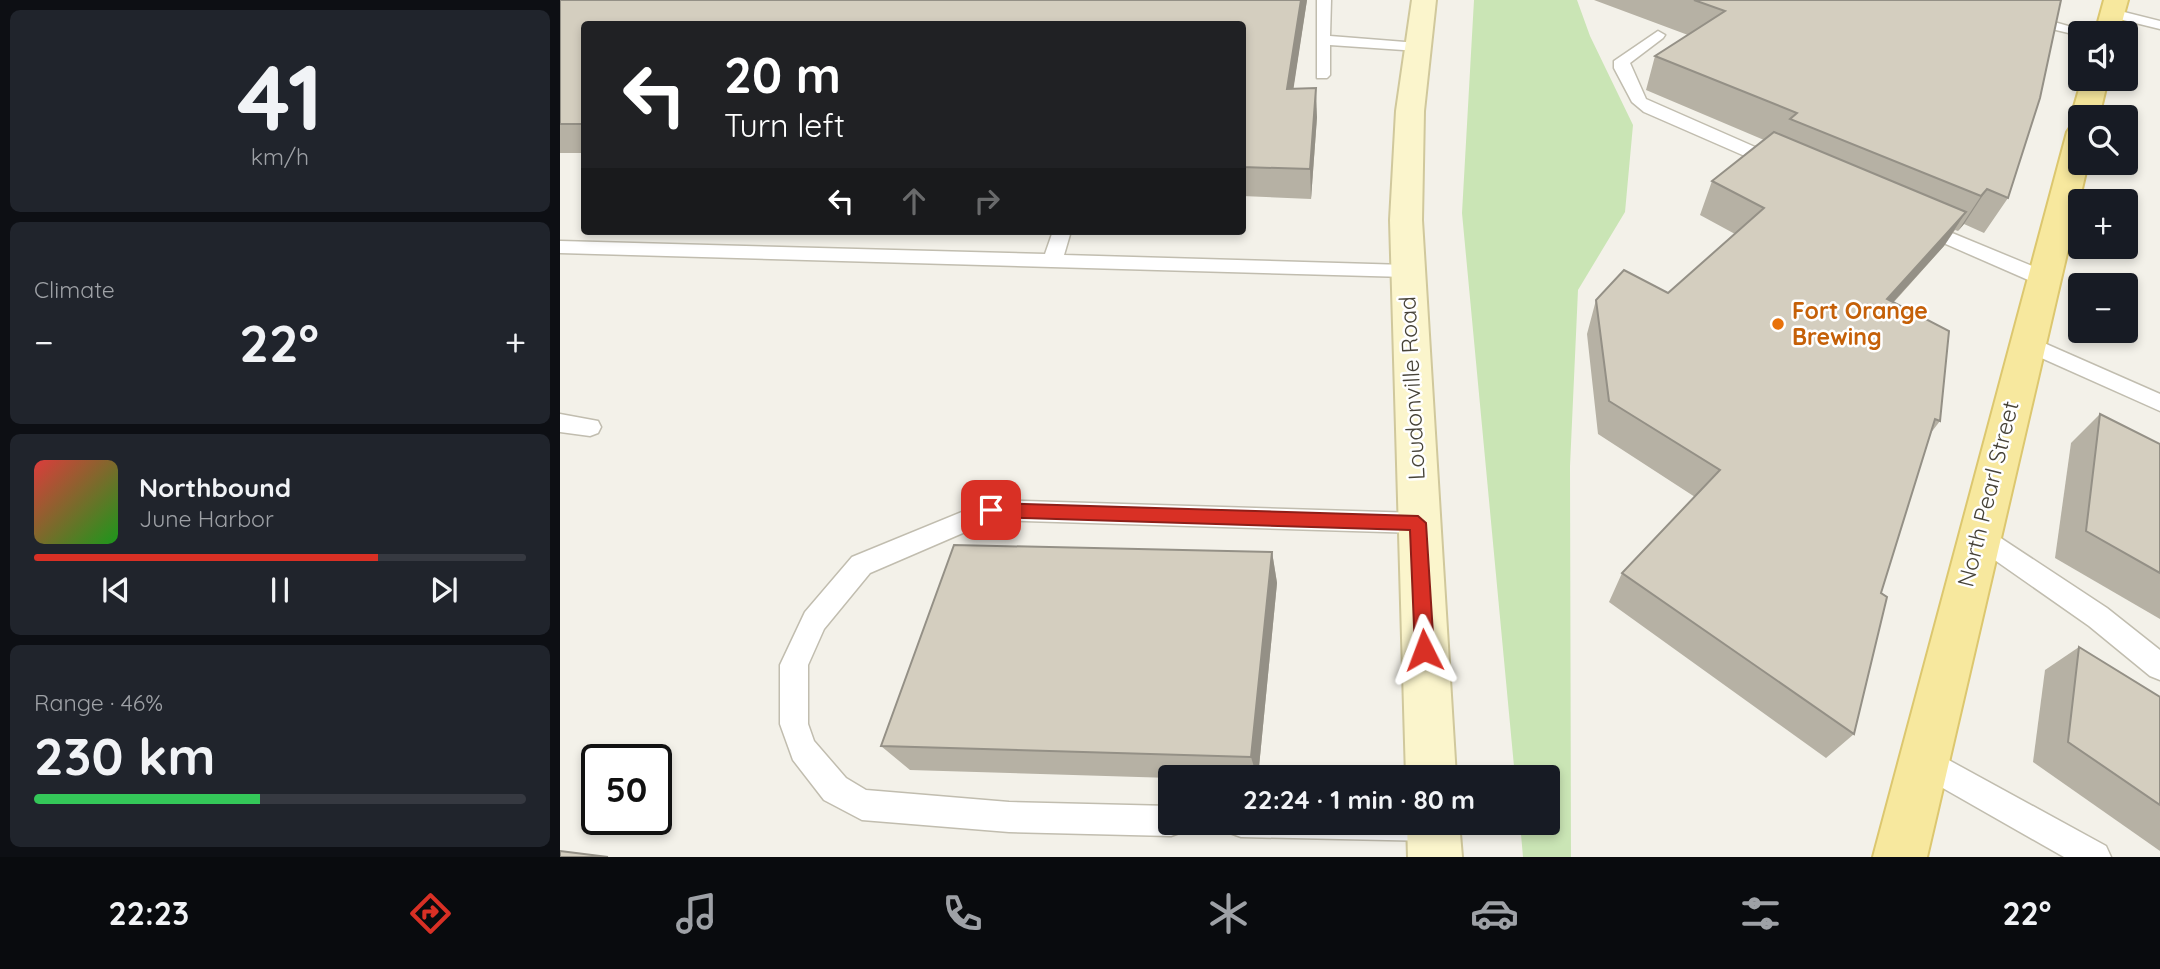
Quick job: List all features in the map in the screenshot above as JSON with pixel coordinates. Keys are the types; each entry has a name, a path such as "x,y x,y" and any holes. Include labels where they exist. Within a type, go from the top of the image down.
{"main road":[{"name":"Loudonville Road","path":"1424,0 1408,142 1406,271 1430,765"},
{"name":"North Pearl Street","path":"1900,857 1978,534 2070,175"}],"lane":[{"path":"1322,75 1324,0"},
{"path":"1978,0 2024,18 2068,29"},
{"path":"2112,15 2160,25"},
{"path":"1658,35 1622,61 1622,68 1640,102 1789,169"},
{"path":"1324,40 1418,47"},
{"path":"1903,218 2042,278"},
{"path":"1052,261 1061,235"},
{"path":"560,247 1406,271"},
{"path":"2026,343 2160,404"},
{"path":"560,423 590,427"},
{"path":"1158,821 1009,817 862,805 835,789 803,750 794,724 794,665 814,621 861,565 991,510 1418,523"},
{"path":"1978,534 2098,617 2160,667"},
{"path":"1923,761 2095,857"}],"green space":[{"path":"1474,0 1577,0 1590,36 1633,125 1625,212 1578,290 1570,466 1571,857 1523,857 1521,835 1560,835 1560,765 1514,765 1462,213"}],"building":[{"path":"560,0 1301,0 1287,89 1316,88 1310,169 1246,167 1246,21 581,21 581,124 560,124"},
{"path":"1694,0 2061,0 2040,98 2008,198 1987,189 1981,196 1790,119 1797,113 1655,56 1725,11"},
{"path":"1774,132 1966,212 1887,299 1949,331 1940,421 1935,419 1881,593 1887,597 1854,734 1622,573 1720,470 1609,401 1596,300 1624,270 1668,293 1764,208 1712,181"},
{"path":"2100,414 2160,444 2160,573 2086,531"},
{"path":"954,545 1272,552 1251,757 881,746"},
{"path":"2079,647 2160,697 2160,805 2068,742"},
{"path":"560,851 608,857 560,857"}],"place":[{"name":"Fort Orange Brewing","path":"1778,324"}],"route":[{"path":"991,510 1418,523 1424,650"}]}
